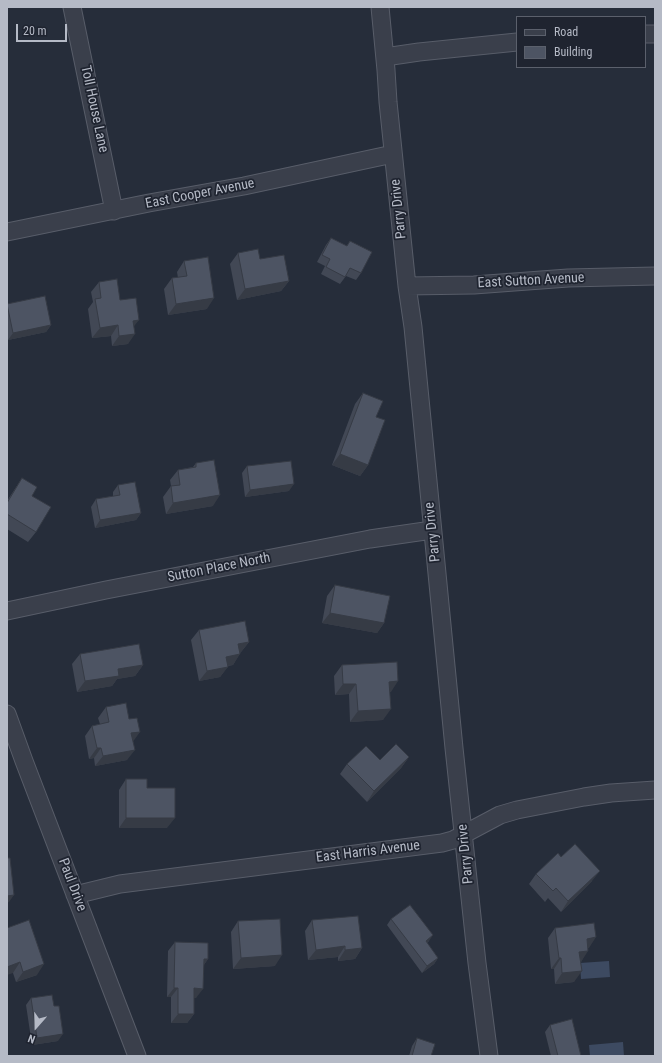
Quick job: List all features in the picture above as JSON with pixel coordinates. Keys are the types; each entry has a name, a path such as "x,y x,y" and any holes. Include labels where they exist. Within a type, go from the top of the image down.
{"street":[{"name":"Toll House Lane","path":"72,7 114,211"},
{"name":"Parry Drive","path":"380,7 393,154 407,286 413,327 432,530 477,963 489,1056"},
{"path":"385,57 418,52 516,42"},
{"name":"East Cooper Avenue","path":"7,232 266,182 393,154"},
{"name":"East Sutton Avenue","path":"407,286 474,285 568,278 655,276"},
{"name":"Sutton Place North","path":"7,611 106,590 370,539 432,530"},
{"name":"Paul Drive","path":"7,714 137,1056"},
{"name":"East Harris Avenue","path":"75,894 120,884 442,843 452,840 500,815 537,806 611,793 655,790"}],"water":[{"path":"609,961 610,977 581,979 580,963"},
{"path":"623,1042 624,1056 590,1056 589,1045"}],"building":[{"path":"331,238 347,246 350,241 372,252 361,273 350,268 345,277 326,267 330,259 322,255"},
{"path":"258,249 260,259 284,255 289,281 245,289 238,253"},
{"path":"208,257 214,298 176,304 172,278 187,276 184,261"},
{"path":"117,279 120,300 136,298 139,320 133,321 135,334 119,336 118,325 100,328 95,299 101,298 99,282"},
{"path":"45,296 51,325 13,333 7,304"},
{"path":"363,393 383,401 376,417 385,420 368,465 340,454"},
{"path":"214,460 220,495 173,503 171,486 180,485 178,470 196,467 196,463"},
{"path":"291,461 294,484 250,490 247,466"},
{"path":"22,478 37,487 32,496 51,507 36,532 7,514 7,503"},
{"path":"135,482 141,513 100,520 96,499 120,495 118,485"},
{"path":"335,585 390,596 384,623 330,613"},
{"path":"245,621 249,642 238,644 240,654 226,657 228,667 207,671 199,630"},
{"path":"139,644 143,665 118,669 119,676 85,681 80,654"},
{"path":"397,662 398,681 389,682 391,709 358,711 356,684 343,684 342,665"},
{"path":"126,703 129,719 137,718 140,732 131,733 135,750 103,756 101,748 97,748 92,726 109,722 106,707"},
{"path":"396,744 409,757 374,791 347,764 366,746 380,760"},
{"path":"126,779 147,779 147,788 175,788 175,818 126,818"},
{"path":"575,844 600,871 568,901 556,888 553,891 536,874 558,853 561,857"},
{"path":"7,858 10,858 14,895 7,896"},
{"path":"410,905 433,935 426,941 438,958 427,966 391,919"},
{"path":"358,916 362,948 345,950 345,946 316,950 312,920"},
{"path":"280,919 282,955 241,958 238,921"},
{"path":"29,920 44,964 23,972 20,962 7,967 7,928"},
{"path":"594,923 596,937 587,939 588,951 579,952 582,971 562,973 561,958 559,958 555,928"},
{"path":"175,942 208,943 208,959 204,959 203,989 194,988 194,1014 178,1014 178,988 174,988"},
{"path":"52,995 54,1006 59,1006 63,1034 37,1038 31,998"},
{"path":"572,1019 581,1056 558,1056 550,1025"},
{"path":"417,1038 435,1044 431,1056 412,1056"}]}
